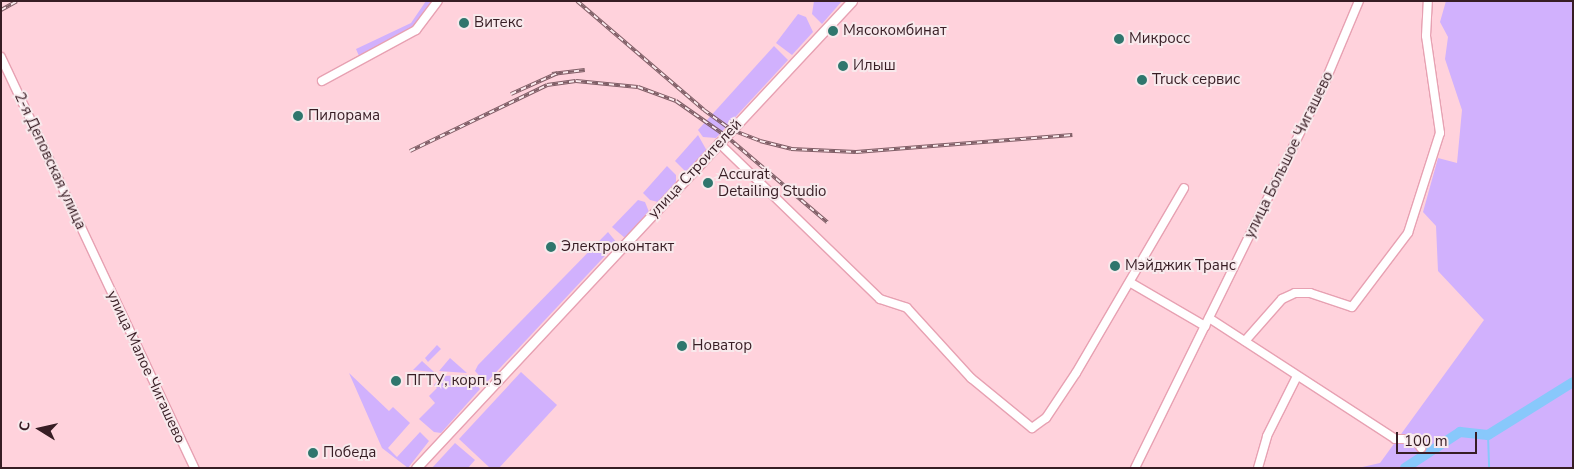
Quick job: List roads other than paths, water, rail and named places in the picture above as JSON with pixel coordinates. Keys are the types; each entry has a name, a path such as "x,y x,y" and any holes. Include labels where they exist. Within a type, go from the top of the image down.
{"main road":[{"name":"улица Строителей","path":"416,468 852,1"}],"street":[{"path":"322,81 416,30 438,1"},
{"name":"улица Большое Чигашево","path":"1135,468 1327,77 1359,1"},
{"path":"1245,341 1282,300 1295,293 1310,293 1352,307 1408,233 1440,133 1426,36 1428,1"},
{"name":"2-я Деповская улица","path":"1,57 98,265"},
{"path":"719,143 880,299 907,308 961,368 1026,427 1037,427 1046,418 1131,283 1184,188"},
{"name":"улица Малое Чигашево","path":"98,265 194,468"},
{"path":"1131,283 1205,326"},
{"path":"1209,318 1395,439 1415,439 1421,448"},
{"path":"1258,468 1267,436 1297,376"}],"waterway":[{"path":"1405,468 1460,432 1488,435 1573,382"},
{"path":"1488,435 1489,468"}],"railway":[{"path":"1,10 17,1"},
{"path":"577,1 704,110 732,130 760,141 791,149 856,152 1072,135"},
{"path":"552,74 585,70"},
{"path":"511,94 558,73"},
{"path":"410,151 547,85 576,81 638,87 676,101 726,136 827,222"}],"place":[{"name":"Витекс","path":"464,23"},
{"name":"Мясокомбинат","path":"833,31"},
{"name":"Микросс","path":"1119,39"},
{"name":"Илыш","path":"843,66"},
{"name":"Truck сервис","path":"1142,80"},
{"name":"Пилорама","path":"298,116"},
{"name":"Accurat Detailing Studio","path":"708,183"},
{"name":"Электроконтакт","path":"551,247"},
{"name":"Мэйджик Транс","path":"1115,266"},
{"name":"Новатор","path":"682,346"},
{"name":"ПГТУ, корп. 5","path":"396,381"},
{"name":"Победа","path":"313,453"}]}
